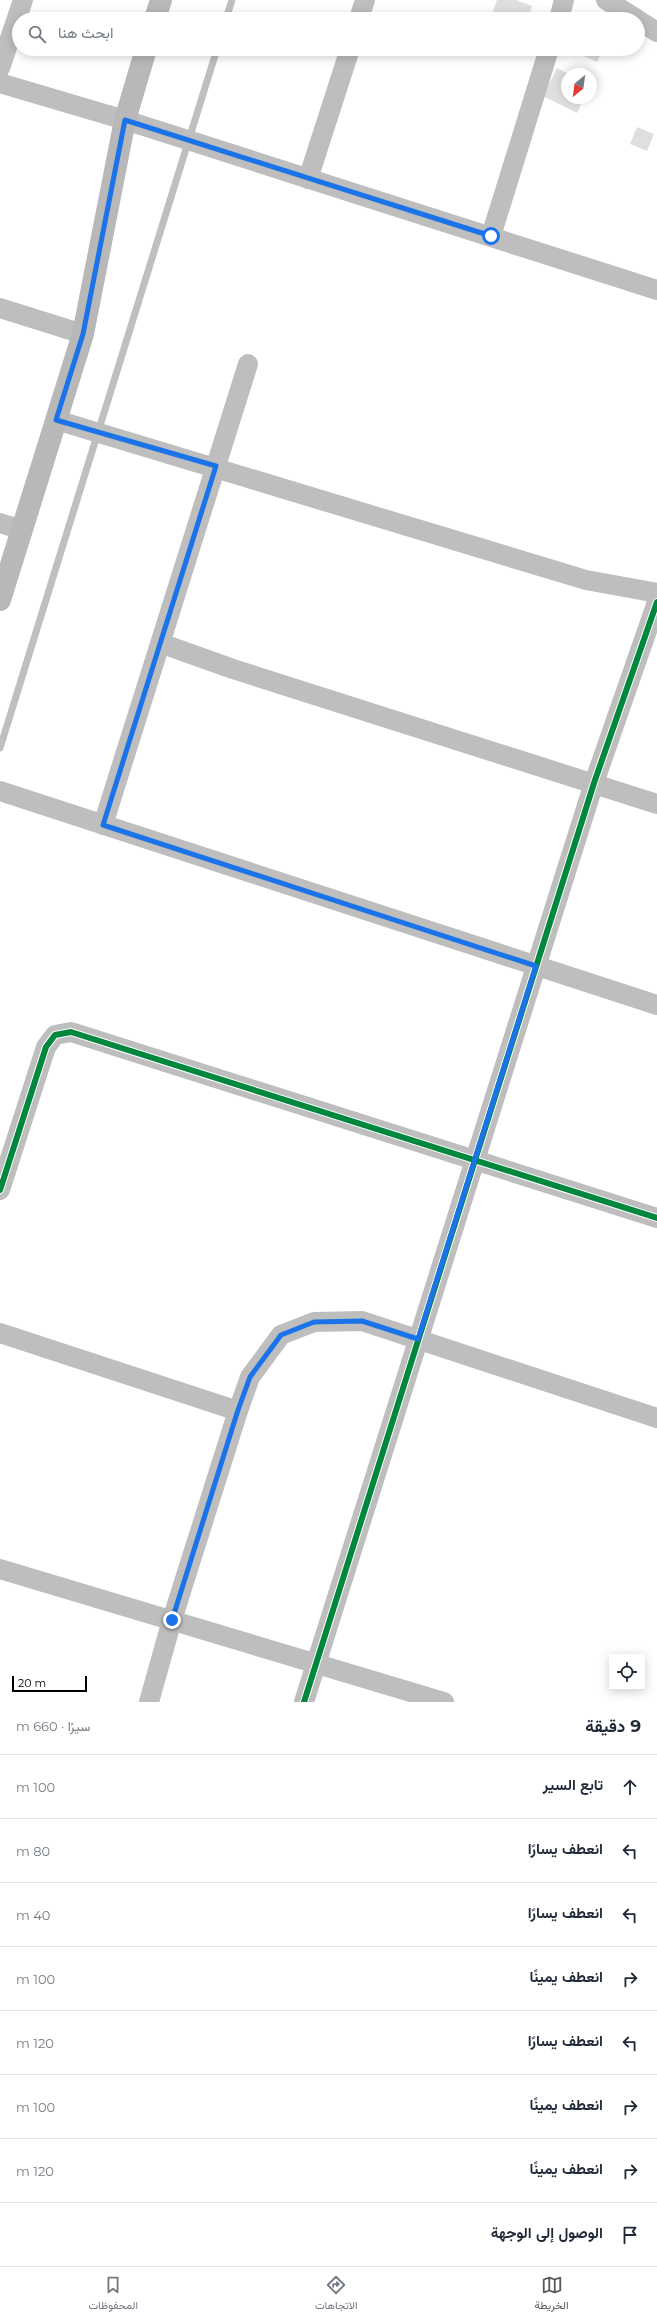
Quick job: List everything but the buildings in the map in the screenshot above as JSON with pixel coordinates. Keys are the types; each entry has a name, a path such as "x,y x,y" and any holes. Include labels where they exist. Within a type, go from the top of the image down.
{"street":[{"path":"19,12 23,0"},
{"path":"157,12 161,0"},
{"path":"361,12 365,0"},
{"path":"561,12 564,0"},
{"path":"606,0 626,12"},
{"path":"645,24 657,32"},
{"path":"0,68 12,33"},
{"path":"0,600 83,334 125,120 144,56"},
{"path":"308,179 348,56"},
{"path":"491,236 547,56"},
{"path":"0,83 125,120 657,290"},
{"path":"0,308 83,334"},
{"path":"103,825 248,364"},
{"path":"56,420 216,466 586,580 657,593"},
{"path":"0,524 22,530"},
{"path":"304,1702 594,783 657,602"},
{"path":"160,643 233,669 657,804"},
{"path":"0,791 657,1005"},
{"path":"0,1190 46,1047 56,1035 71,1032 657,1218"},
{"path":"148,1702 172,1620 238,1410 250,1377 281,1335 314,1322 362,1321 657,1418"},
{"path":"0,1333 238,1410"},
{"path":"0,1569 444,1702"}],"waterway":[{"path":"228,12 232,0"},
{"path":"0,748 215,56"}],"cycle path":[{"path":"304,1702 594,783 657,602"},
{"path":"0,1190 46,1047 55,1035 71,1032 657,1218"}],"route":[{"path":"172,1620 238,1410 250,1377 281,1335 314,1322 362,1321 418,1339 536,966 103,825 216,466 56,420 83,334 125,120 491,236"}]}
